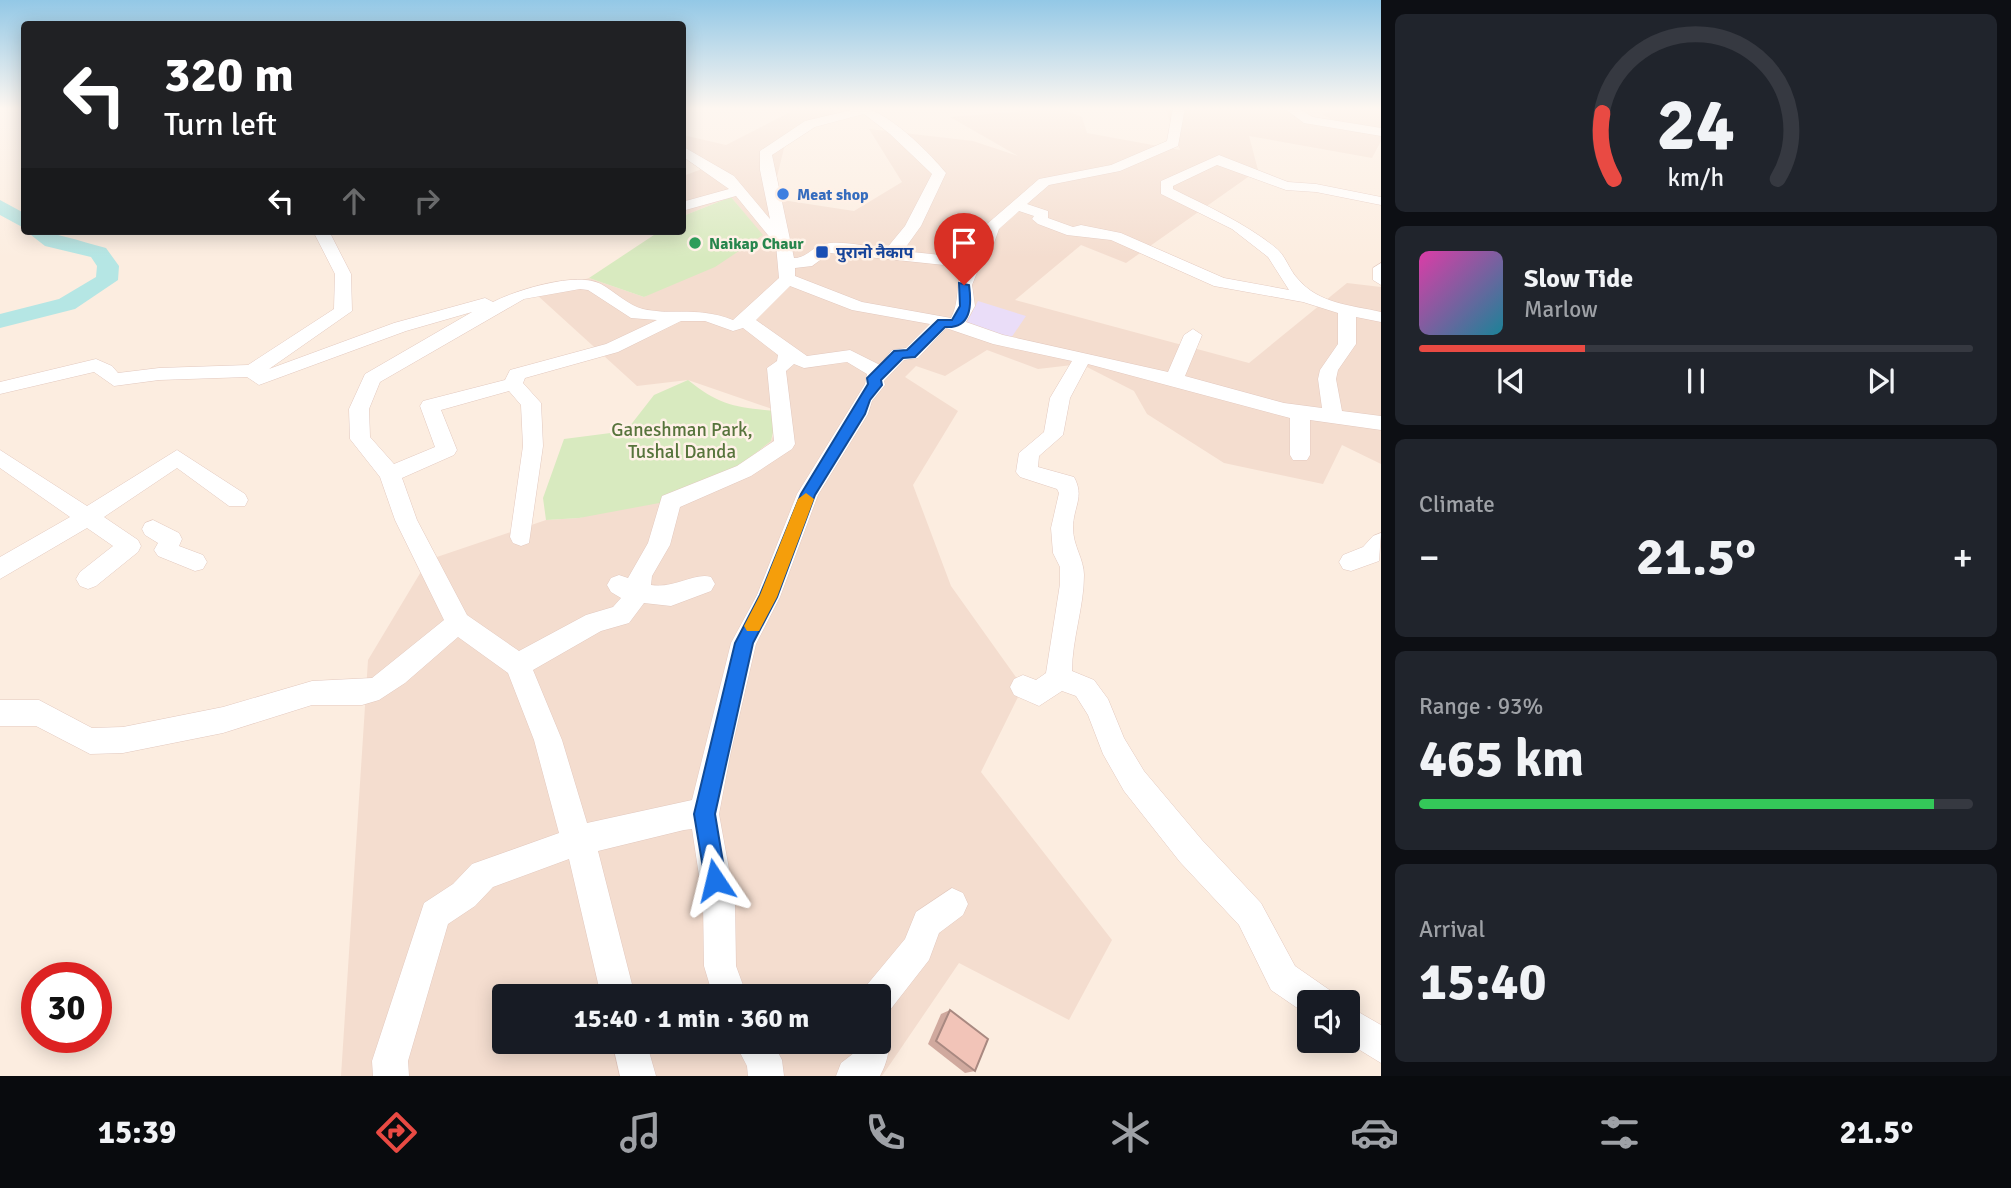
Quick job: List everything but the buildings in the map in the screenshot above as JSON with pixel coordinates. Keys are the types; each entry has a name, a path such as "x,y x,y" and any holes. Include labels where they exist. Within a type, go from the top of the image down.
{"street":[{"path":"695,158 729,179 787,263 858,306 949,323 999,340 1121,365 1300,412 1378,426"},
{"path":"252,371 259,379 267,378 442,313 580,284 593,286 637,314 707,316 733,327 745,321 787,263 766,158"},
{"path":"891,253 904,243 926,192 939,173 924,158"},
{"path":"726,984 720,966 719,901 704,814 744,643 768,597 808,494 858,414 863,399 875,385 874,378 882,374 899,354 911,354 966,306 964,285 973,263 982,254 992,227 1044,182 1115,168 1138,158"},
{"path":"1308,298 1290,281 1274,254 1237,226 1166,191 1166,184 1219,160 1286,186 1316,188 1381,201"},
{"path":"686,206 737,191"},
{"path":"1017,205 1044,214 1040,219 1043,221 1072,232 1090,231 1126,240 1205,277 1308,298 1320,304 1381,317"},
{"path":"0,388 96,365 114,380 159,374 252,371 343,311 343,274 323,235"},
{"path":"787,263 806,262 825,249 833,248 973,263"},
{"path":"1381,268 1381,280"},
{"path":"519,295 372,378 359,409 360,439 390,474 406,520 458,623 518,665 548,740 569,822 580,840 615,984"},
{"path":"1333,418 1327,379 1329,370 1347,344 1347,309"},
{"path":"513,383 517,374 612,348 679,316"},
{"path":"745,321 788,354 804,362 850,356 882,374"},
{"path":"1174,381 1193,335"},
{"path":"518,665 596,622 620,616 629,589 659,545 670,502 744,471 785,444 776,368 785,364 788,354"},
{"path":"1059,678 1058,650 1070,597 1072,566 1064,551 1061,509 1070,492 1066,483 1027,472 1029,453 1052,435 1059,398 1082,359"},
{"path":"390,474 447,450 430,406 513,383"},
{"path":"513,383 531,402 530,415 534,437 521,537"},
{"path":"1300,412 1300,456"},
{"path":"0,458 130,546"},
{"path":"0,569 86,518 177,458 237,500"},
{"path":"88,579 159,525 171,539 166,550 195,562"},
{"path":"1351,562 1371,554 1381,542"},
{"path":"629,589 676,597 703,584"},
{"path":"0,713 39,713 90,741 122,740 223,720 312,693 362,694 379,688 397,675 409,661 458,623"},
{"path":"1023,687 1039,694 1059,678"},
{"path":"1059,678 1085,688 1099,708 1113,745 1134,781 1191,851 1250,914 1270,958 1283,978 1301,990"},
{"path":"391,1076 390,1061 436,914 464,895 483,875 580,840 684,815 704,814"},
{"path":"890,984 918,950 928,923 952,904"},
{"path":"1360,1031 1381,1046"},
{"path":"632,1054 638,1076"},
{"path":"760,1054 764,1060 766,1076"},
{"path":"854,1076 866,1067 870,1054"}],"shaded area":[{"path":"694,158 782,158 772,197 769,198 854,211 902,182 887,158 1255,158 1258,170 1126,263 1081,245 1015,300 1249,363 1347,283 1381,287 1381,464 1342,445 1323,484 1224,463 1147,414 1134,391 1081,364 1038,369 987,350 945,376 916,366 905,377 958,411 913,485 951,586 1023,687 981,772 1112,940 1069,1020 959,963 882,1076 341,1076 368,660 428,560 546,520 579,518 734,470 771,441 781,412 688,380 637,386 537,295 589,278 644,297 762,235 731,197 686,215 686,175 702,169"},
{"path":"978,301 1026,316 1011,338 998,334 967,322"}],"green space":[{"name":"Naikap Chaur","path":"731,197 763,235 715,267 644,297 589,278 654,235 686,235 686,215"},
{"name":"Ganeshman Park, Tushal Danda","path":"688,380 699,389 730,404 778,411 771,441 734,470 670,501 579,518 546,520 543,498 564,439 626,431 654,395"}],"waterway":[{"path":"0,206 21,220"},
{"path":"0,321 67,304 107,280 108,266 99,252 52,242 42,235"}],"slow traffic":[{"path":"753,626 768,597 806,499"}],"place":[{"name":"Meat shop","path":"783,194"},
{"name":"Naikap Chaur","path":"695,243"},
{"name":"पुरानो नैकाप","path":"822,252"}],"route":[{"path":"715,880 704,814 744,643 768,597 808,494 858,414 863,399 875,385 874,378 882,374 899,354 911,354 942,323 956,324 966,306 964,285"}]}
